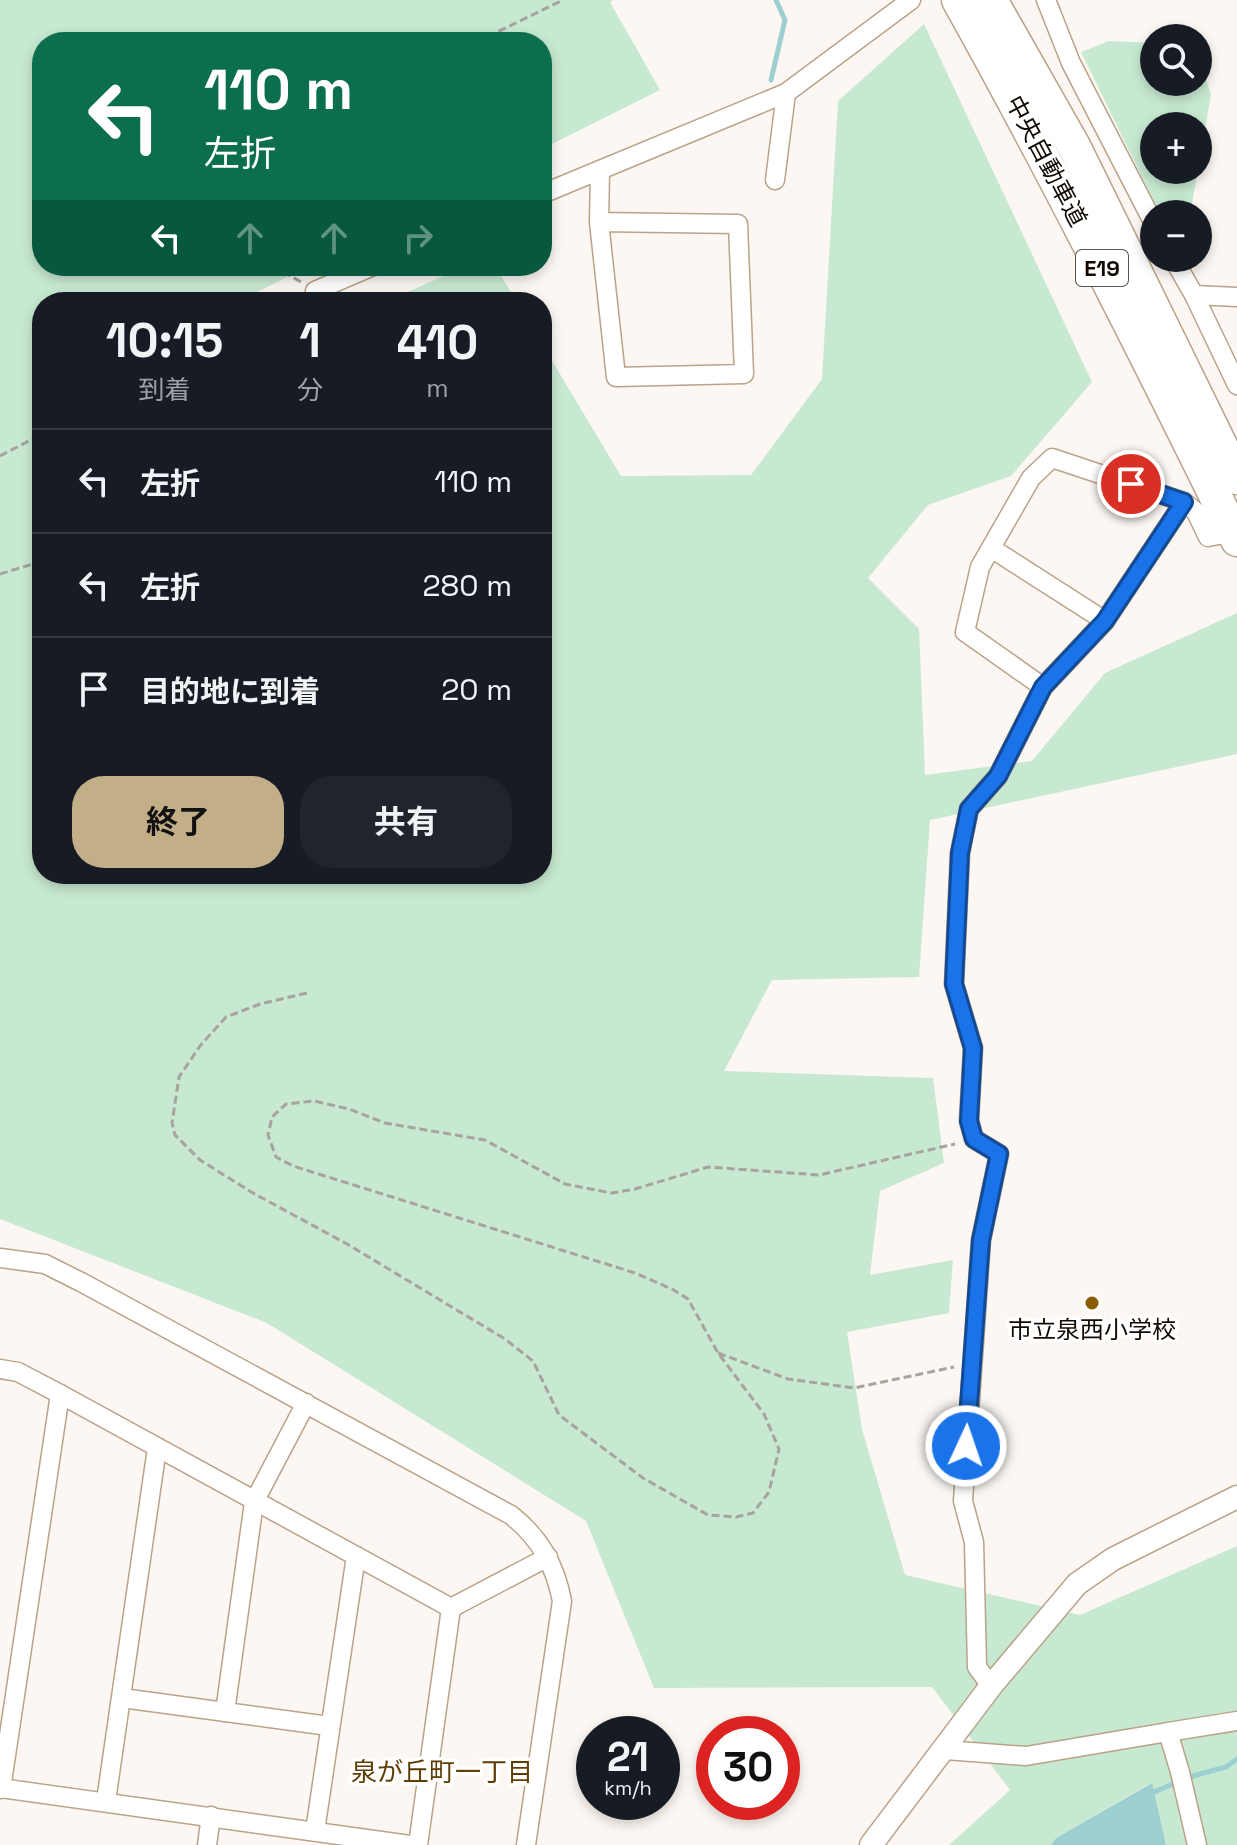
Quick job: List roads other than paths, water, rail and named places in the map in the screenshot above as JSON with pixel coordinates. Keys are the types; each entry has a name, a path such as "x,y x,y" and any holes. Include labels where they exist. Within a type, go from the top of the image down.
{"highway":[{"name":"中央自動車道","path":"958,0 1062,189 1230,537"},
{"name":"中央自動車道","path":"991,0 1075,148 1237,478"}],"street":[{"path":"552,190 786,93 911,0"},
{"path":"1046,0 1071,63 1142,200"},
{"path":"775,180 786,93"},
{"path":"599,222 738,224 744,374 616,377 599,222 600,170"},
{"path":"1181,272 1237,385"},
{"path":"315,291 350,276"},
{"path":"1194,295 1237,297"},
{"path":"1043,687 965,632 980,567 1031,478 1052,458 1184,502 1196,512 1208,537 1230,537"},
{"path":"991,1686 977,1667 974,1542 963,1501 981,1240 999,1154 974,1139 969,1121 973,1048 954,984 960,853 969,809 998,776 1043,687 1105,621 1184,502"},
{"path":"991,548 1105,621"},
{"path":"0,1258 45,1264 511,1515 541,1543 558,1580 562,1601 526,1845"},
{"path":"0,1369 18,1372 60,1394 451,1608"},
{"path":"60,1394 1,1788 410,1845"},
{"path":"225,1712 254,1502 306,1403"},
{"path":"106,1801 157,1448"},
{"path":"871,1845 991,1686 1077,1584 1113,1559 1237,1497"},
{"path":"315,1831 356,1556"},
{"path":"451,1608 548,1557"},
{"path":"418,1845 451,1608"},
{"path":"122,1698 329,1726"},
{"path":"945,1750 1026,1756 1237,1721"},
{"path":"1168,1732 1197,1845"},
{"path":"207,1845 211,1816"}],"water":[{"path":"1152,1783 1166,1845 1051,1845 1056,1838"}],"waterway":[{"path":"771,80 785,20 776,0"},
{"path":"1154,1792 1189,1777 1226,1767 1237,1759"}],"place":[{"name":"市立泉西小学校","path":"1092,1303"}],"district":[{"name":"泉が丘町一丁目","path":"442,1772"}]}
